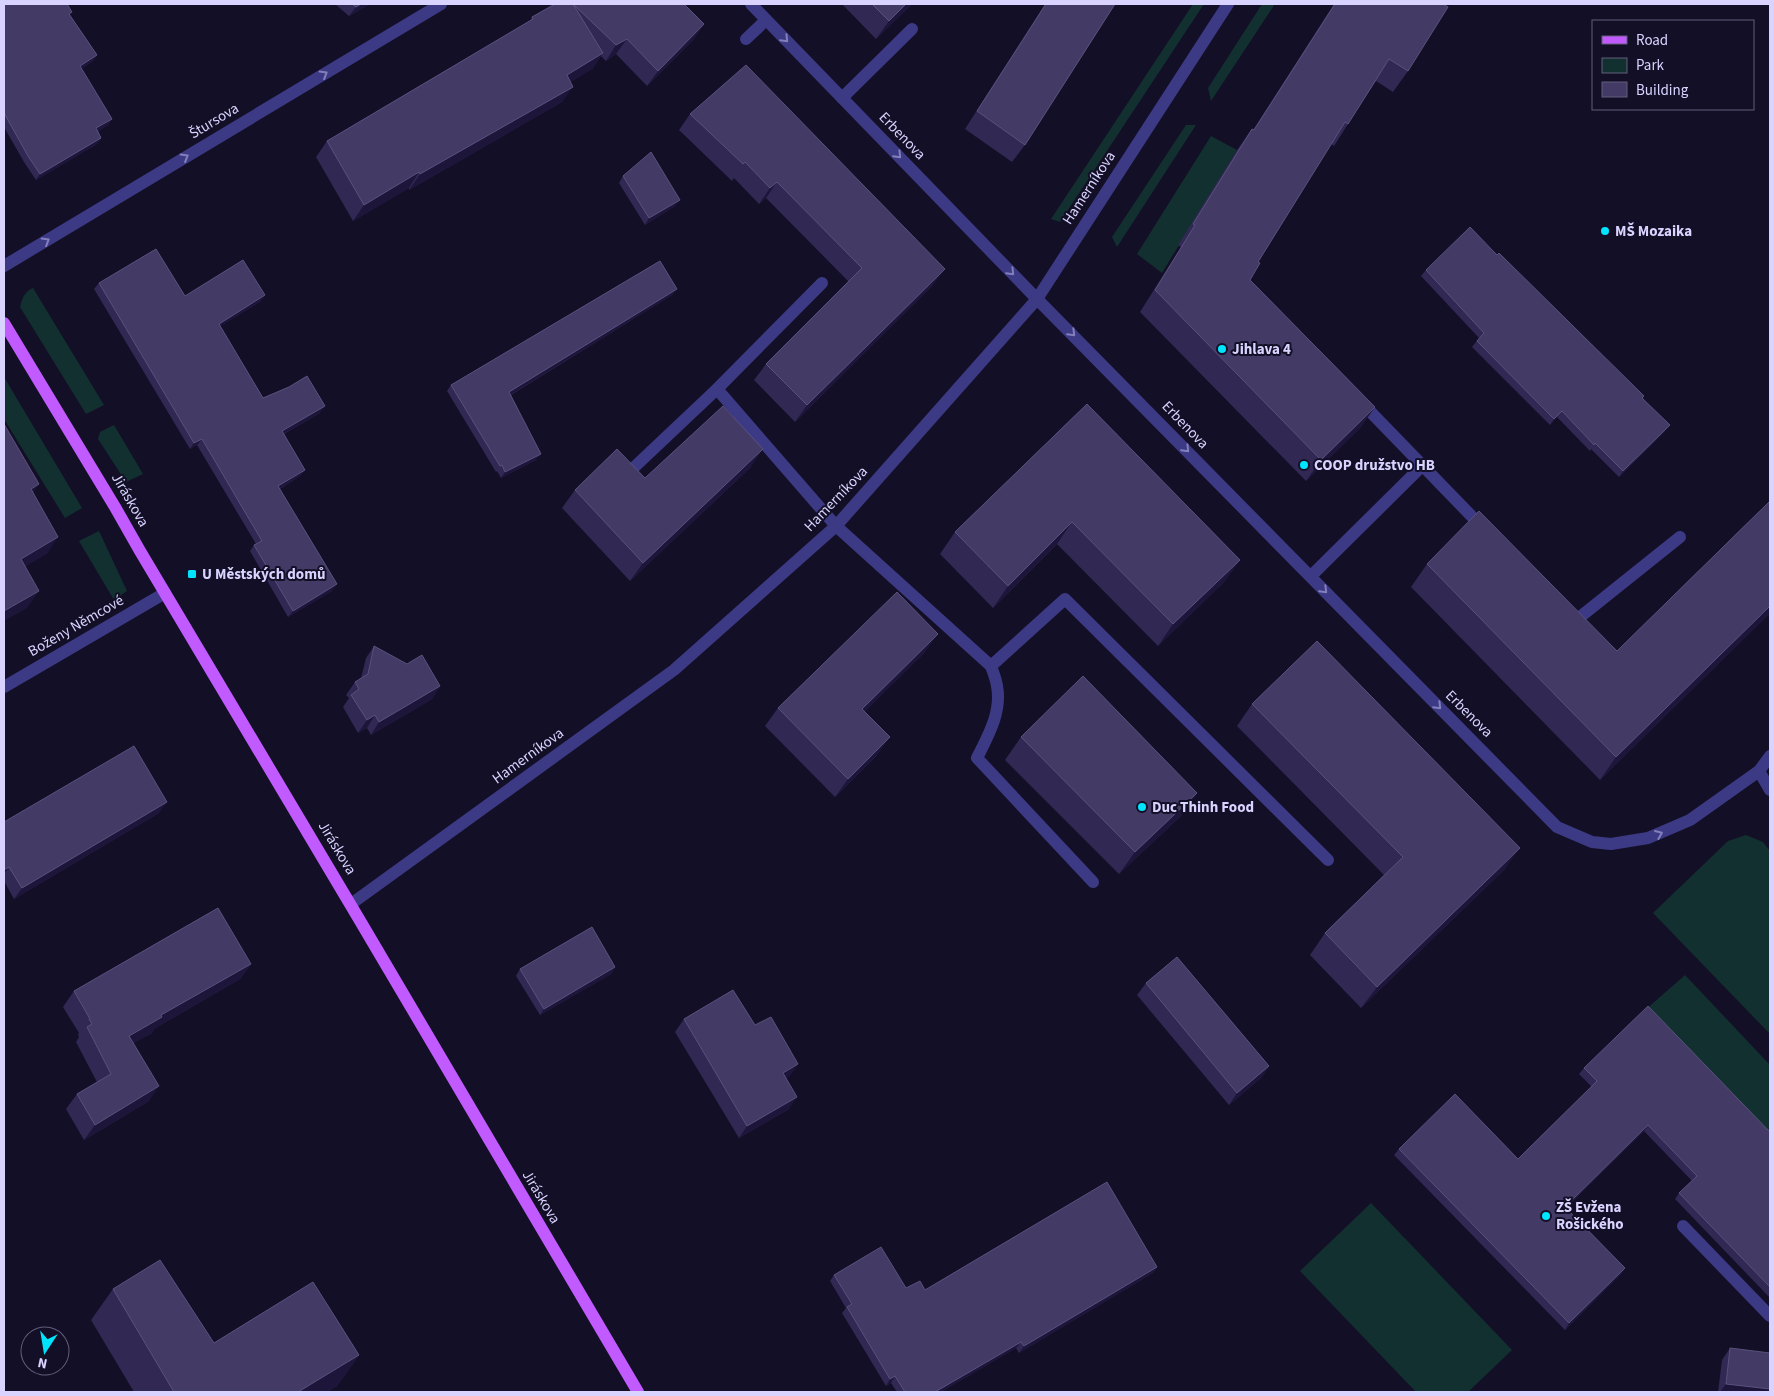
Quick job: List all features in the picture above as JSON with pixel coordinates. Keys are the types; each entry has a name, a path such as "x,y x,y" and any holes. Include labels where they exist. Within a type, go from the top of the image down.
{"main road":[{"name":"Jiráskova","path":"4,323 115,506 638,1392"}],"street":[{"name":"Štursova","path":"4,266 441,4"},
{"name":"Erbenova","path":"751,4 1557,827 1592,842 1611,844 1648,838 1690,820 1759,772"},
{"name":"Hamerníkova","path":"351,904 674,670 836,526 1038,299 1228,4"},
{"path":"746,39 766,20"},
{"path":"842,98 912,29"},
{"path":"627,474 717,389 822,283"},
{"path":"717,389 836,526 991,666 997,686 996,710 992,727 977,758 1094,882"},
{"path":"1353,394 1492,537"},
{"path":"1310,576 1422,466"},
{"path":"1561,607 1575,621 1680,537"},
{"name":"Boženy Němcové","path":"4,687 165,593"},
{"path":"991,666 1065,600 1328,860"},
{"path":"1770,756 1759,772 1770,790"},
{"path":"1683,1226 1770,1316"}],"green space":[{"path":"1193,4 1204,4 1060,222 1051,219"},
{"path":"1262,4 1275,4 1211,101 1208,88"},
{"path":"1186,125 1196,125 1117,247 1112,237"},
{"path":"1211,136 1237,150 1162,273 1137,254"},
{"path":"33,288 104,405 86,414 20,307 24,295"},
{"path":"4,377 82,508 65,518 4,419"},
{"path":"114,425 143,474 126,482 98,439 100,432"},
{"path":"99,531 127,591 114,600 79,541"},
{"path":"1746,835 1763,842 1770,851 1770,1034 1653,913 1728,841"},
{"path":"1685,975 1770,1065 1770,1143 1643,1012"},
{"path":"1371,1203 1512,1350 1468,1392 1416,1392 1300,1271"}],"building":[{"path":"4,4 67,4 72,12 69,14 97,55 80,66 112,119 96,128 101,138 40,174 4,113"},
{"path":"555,4 573,4 603,53 567,75 573,87 420,174 419,172 364,205 327,141 533,19 532,17"},
{"path":"573,4 684,4 704,24 658,71 627,39 616,45"},
{"path":"872,4 906,4 889,21"},
{"path":"1046,4 1115,4 1025,145 977,111"},
{"path":"1335,4 1443,4 1448,7 1408,71 1389,59 1348,124 1345,122 1258,262 1260,263 1250,280 1375,407 1321,460 1155,290 1195,225 1193,224 1252,129 1254,130"},
{"path":"746,65 945,269 807,405 766,364 862,268 777,182 770,188 745,162 743,164 690,114"},
{"path":"651,152 680,200 649,218 623,176"},
{"path":"1470,227 1497,255 1499,253 1644,396 1642,398 1670,425 1623,471 1595,443 1594,445 1562,411 1554,419 1477,341 1484,333 1426,270"},
{"path":"156,249 185,296 243,260 265,295 219,324 263,398 289,387 307,376 325,406 282,431 305,470 278,486 337,584 293,611 254,545 262,541 202,439 194,443 99,283"},
{"path":"660,261 677,289 509,392 541,454 505,472 451,385"},
{"path":"1087,404 1240,560 1173,624 1072,522 1008,586 955,532"},
{"path":"723,406 763,449 643,563 575,490 617,449 645,478"},
{"path":"4,424 39,484 31,489 58,537 21,559 39,591 4,611"},
{"path":"1770,501 1770,606 1616,757 1427,564 1479,511 1617,651"},
{"path":"897,592 938,634 862,709 890,737 848,779 778,708"},
{"path":"1317,641 1520,848 1377,987 1325,933 1403,857 1252,704"},
{"path":"374,646 407,664 422,655 440,686 379,722 375,715 367,720 351,695 359,689 355,682 368,674"},
{"path":"1083,676 1197,793 1135,852 1021,737"},
{"path":"134,746 167,802 22,888 9,867 4,870 4,822"},
{"path":"218,908 251,964 161,1015 162,1017 129,1036 159,1086 95,1125 77,1094 111,1074 87,1027 92,1024 90,1019 74,991"},
{"path":"592,927 615,967 544,1009 520,969"},
{"path":"1177,957 1269,1066 1237,1093 1146,983"},
{"path":"733,990 755,1025 771,1017 798,1064 783,1073 797,1097 747,1126 684,1019"},
{"path":"1648,1006 1770,1132 1770,1287 1679,1193 1697,1176 1648,1125 1565,1207 1625,1268 1569,1323 1399,1149 1455,1094 1518,1159 1597,1081 1584,1068"},
{"path":"1107,1182 1157,1267 1024,1346 1021,1342 935,1392 905,1392 895,1376 890,1379 847,1307 852,1304 834,1275 881,1247 906,1288 920,1281 925,1290"},
{"path":"160,1260 214,1343 313,1282 359,1355 298,1392 174,1392 113,1289"},
{"path":"1730,1348 1770,1353 1770,1389 1726,1384"}],"place":[{"name":"MŠ Mozaika","path":"1605,231"},
{"name":"Jihlava 4","path":"1222,349"},
{"name":"COOP družstvo HB","path":"1304,465"},
{"name":"U Městských domů","path":"192,574"},
{"name":"Duc Thinh Food","path":"1142,807"},
{"name":"ZŠ Evžena Rošického","path":"1546,1216"}]}
